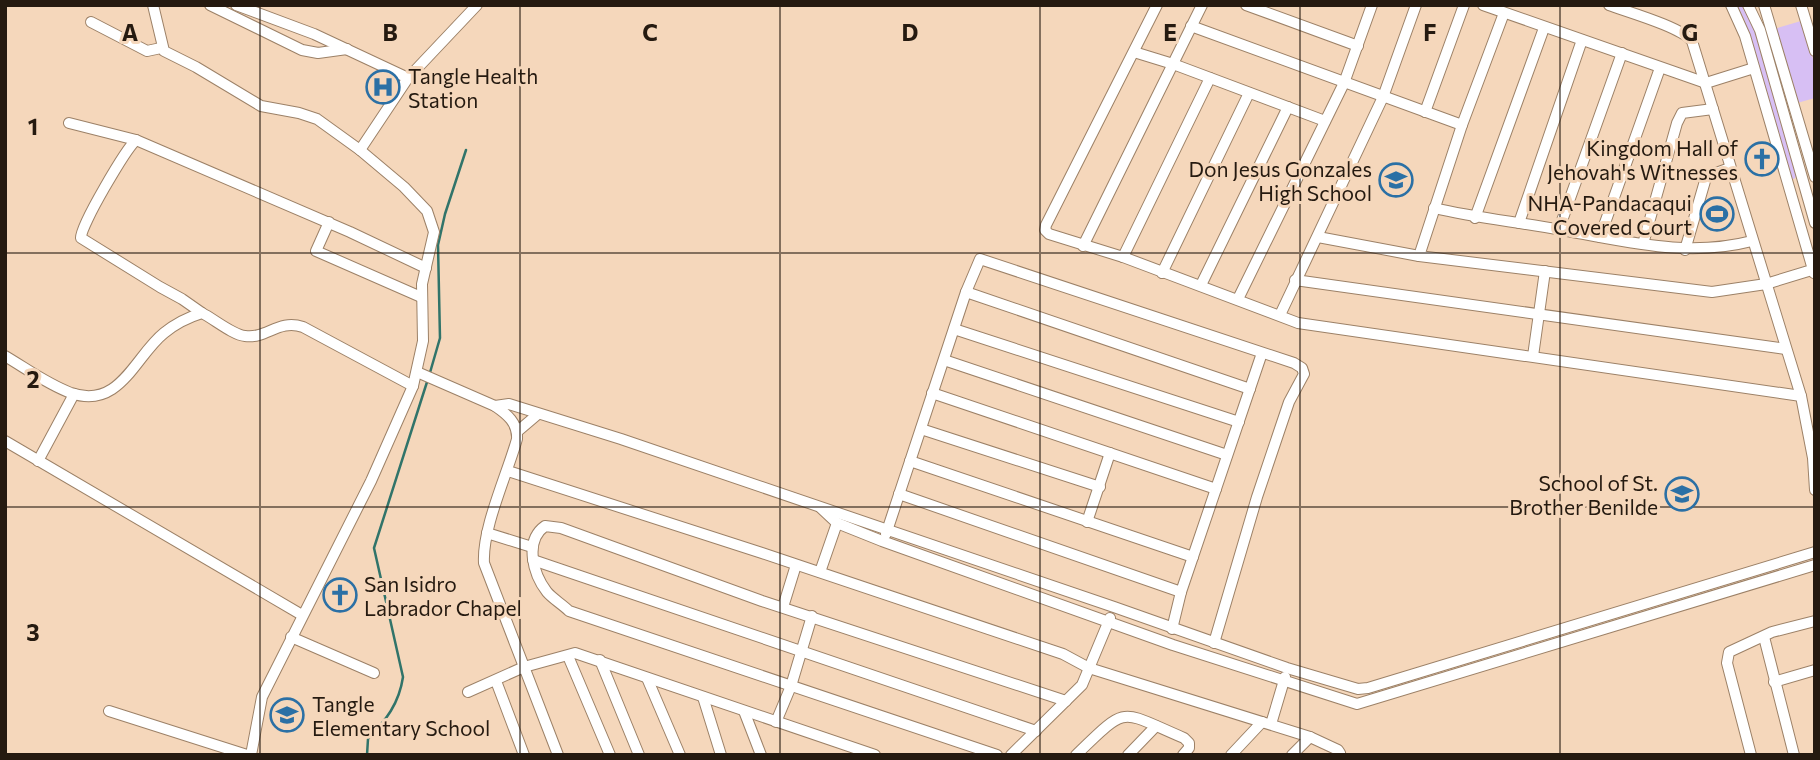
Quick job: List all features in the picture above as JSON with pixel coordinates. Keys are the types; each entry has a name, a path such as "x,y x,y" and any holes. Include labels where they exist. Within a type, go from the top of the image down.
{"street":[{"path":"153,5 161,48"},
{"path":"210,5 302,50 318,52 347,49"},
{"path":"236,5 347,49 408,78"},
{"path":"360,150 408,78 477,5"},
{"path":"1157,5 1045,230 1049,234 1201,285 1298,323 1801,396"},
{"path":"1083,246 1202,5"},
{"path":"1246,5 1358,46"},
{"path":"1280,315 1383,97 1416,5"},
{"path":"1424,112 1464,5"},
{"path":"1483,5 1706,83 1754,68"},
{"path":"1609,5 1689,37 1706,83 1801,396 1813,458 1815,490"},
{"path":"1318,237 1419,256 1712,292 1766,284 1814,272 1745,36 1731,5"},
{"path":"1748,5 1760,30 1815,223"},
{"path":"1764,5 1815,177"},
{"path":"1801,5 1815,51"},
{"path":"1238,299 1344,83 1369,6"},
{"path":"1419,256 1462,125 1504,13"},
{"path":"91,22 146,51 161,48 261,106 317,119 404,187 431,218 434,232 421,297 425,376"},
{"path":"1191,26 1462,125"},
{"path":"1475,218 1544,28"},
{"path":"1519,223 1582,40"},
{"path":"1134,52 1325,121"},
{"path":"1559,229 1622,53"},
{"path":"1600,237 1660,68"},
{"path":"1122,257 1210,78"},
{"path":"1162,273 1249,93"},
{"path":"1201,285 1288,107"},
{"path":"1643,244 1676,123 1682,113 1713,109"},
{"path":"69,123 136,140 329,222 426,268"},
{"path":"136,140 80,232 81,238 240,336 249,337 293,324 413,386"},
{"path":"1685,250 1705,181 1709,176 1730,168"},
{"path":"1434,208 1475,218 1685,250 1725,247 1752,241"},
{"path":"329,222 316,251 421,297"},
{"path":"883,541 966,292 980,259 1294,363 1302,369 1304,374 1289,402 1257,497 1214,643"},
{"path":"1533,356 1545,271"},
{"path":"1295,280 1786,349"},
{"path":"966,292 1250,389"},
{"path":"5,356 74,394 100,394 111,391 136,368 164,333 191,316 202,313"},
{"path":"954,329 1239,422"},
{"path":"1172,629 1181,592 1262,353"},
{"path":"944,360 1227,455"},
{"path":"109,711 249,755 262,697 371,481 413,386 425,376"},
{"path":"425,376 495,406 504,412 518,431"},
{"path":"932,393 1216,489"},
{"path":"38,461 74,394"},
{"path":"495,406 509,404 621,439 1172,629 1347,686 1368,688 1815,552"},
{"path":"538,414 518,431 483,550 484,563 558,755"},
{"path":"921,429 1100,486"},
{"path":"5,441 302,615"},
{"path":"1087,522 1110,453"},
{"path":"911,461 1193,557"},
{"path":"508,471 1063,654 1089,668 1310,737 1338,750 1338,755"},
{"path":"899,494 1181,592"},
{"path":"818,505 837,523 883,541 1109,622 1357,704 1815,565"},
{"path":"820,572 837,523"},
{"path":"997,755 569,611 545,589 533,560 532,547 540,529 554,526 783,607 1066,701"},
{"path":"487,533 532,547"},
{"path":"533,560 1036,731"},
{"path":"783,607 796,565"},
{"path":"1011,755 1082,685 1114,607"},
{"path":"776,722 791,686 812,616"},
{"path":"1751,755 1728,652 1772,632 1815,621"},
{"path":"291,636 374,673"},
{"path":"1763,637 1794,755"},
{"path":"1482,652 1485,664"},
{"path":"468,692 524,667 575,653 875,755"},
{"path":"568,656 610,755"},
{"path":"600,660 639,755"},
{"path":"1231,755 1267,723 1287,668"},
{"path":"1774,682 1814,673"},
{"path":"647,678 680,755"},
{"path":"496,681 524,755"},
{"path":"703,697 721,755"},
{"path":"744,711 761,755"},
{"path":"1076,755 1111,721 1120,716 1139,717 1184,738 1189,743 1189,748 1183,755"},
{"path":"1128,755 1156,726"},
{"path":"1292,755 1310,737"}],"shaded area":[{"path":"1737,5 1746,5 1755,26 1798,174 1794,179 1790,178 1744,19"},
{"path":"1801,21 1815,65 1815,98 1797,103 1774,29"}],"waterway":[{"path":"429,376 440,338 438,245 466,150"},
{"path":"367,755 368,739 391,711 403,677 374,548 427,382"}],"place":[{"name":"Tangle Health Station","path":"383,87"},
{"name":"Kingdom Hall of Jehovah's Witnesses","path":"1762,159"},
{"name":"Don Jesus Gonzales High School","path":"1396,180"},
{"name":"NHA-Pandacaqui Covered Court","path":"1717,214"},
{"name":"School of St. Brother Benilde","path":"1682,494"},
{"name":"San Isidro Labrador Chapel","path":"340,595"},
{"name":"Tangle Elementary School","path":"287,715"}]}
